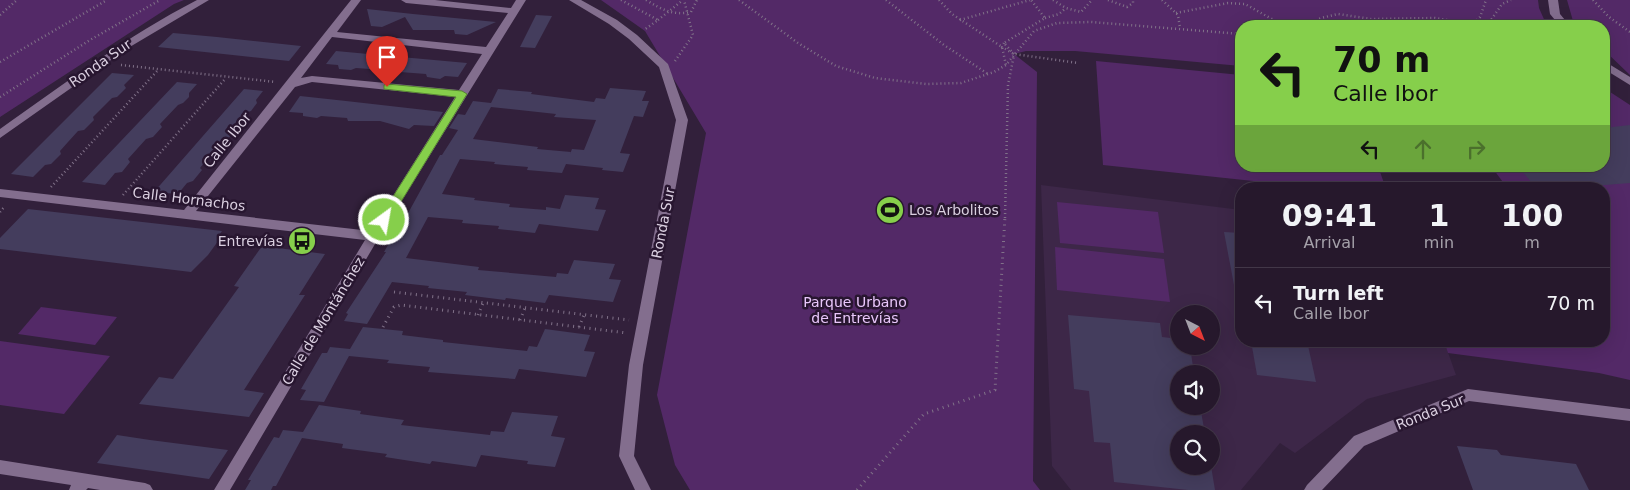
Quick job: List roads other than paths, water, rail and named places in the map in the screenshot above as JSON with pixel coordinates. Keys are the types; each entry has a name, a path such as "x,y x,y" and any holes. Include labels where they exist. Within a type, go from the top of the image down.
{"street":[{"name":"Ronda Sur","path":"0,134 126,44 171,16 204,0"},
{"name":"Calle Ibor","path":"187,214 292,84 356,0"},
{"path":"406,0 514,11"},
{"name":"Calle de Montánchez","path":"222,490 374,236 521,0"},
{"name":"Ronda Sur","path":"574,0 613,22 633,37 664,66 682,120 636,365 626,456 643,490"},
{"path":"1553,0 1555,14 1560,20"},
{"path":"330,34 489,50"},
{"path":"1610,68 1630,82"},
{"path":"292,84 312,79 462,94"},
{"name":"Calle Hornachos","path":"0,193 374,236"},
{"name":"Ronda Sur","path":"1312,490 1359,441 1468,395 1630,415"},
{"path":"0,467 81,485 145,490"}],"place":[{"name":"Los Arbolitos","path":"890,210"},
{"name":"Entrevías","path":"302,241"}],"park label":[{"name":"Parque Urbano de Entrevías","path":"855,310"}]}
